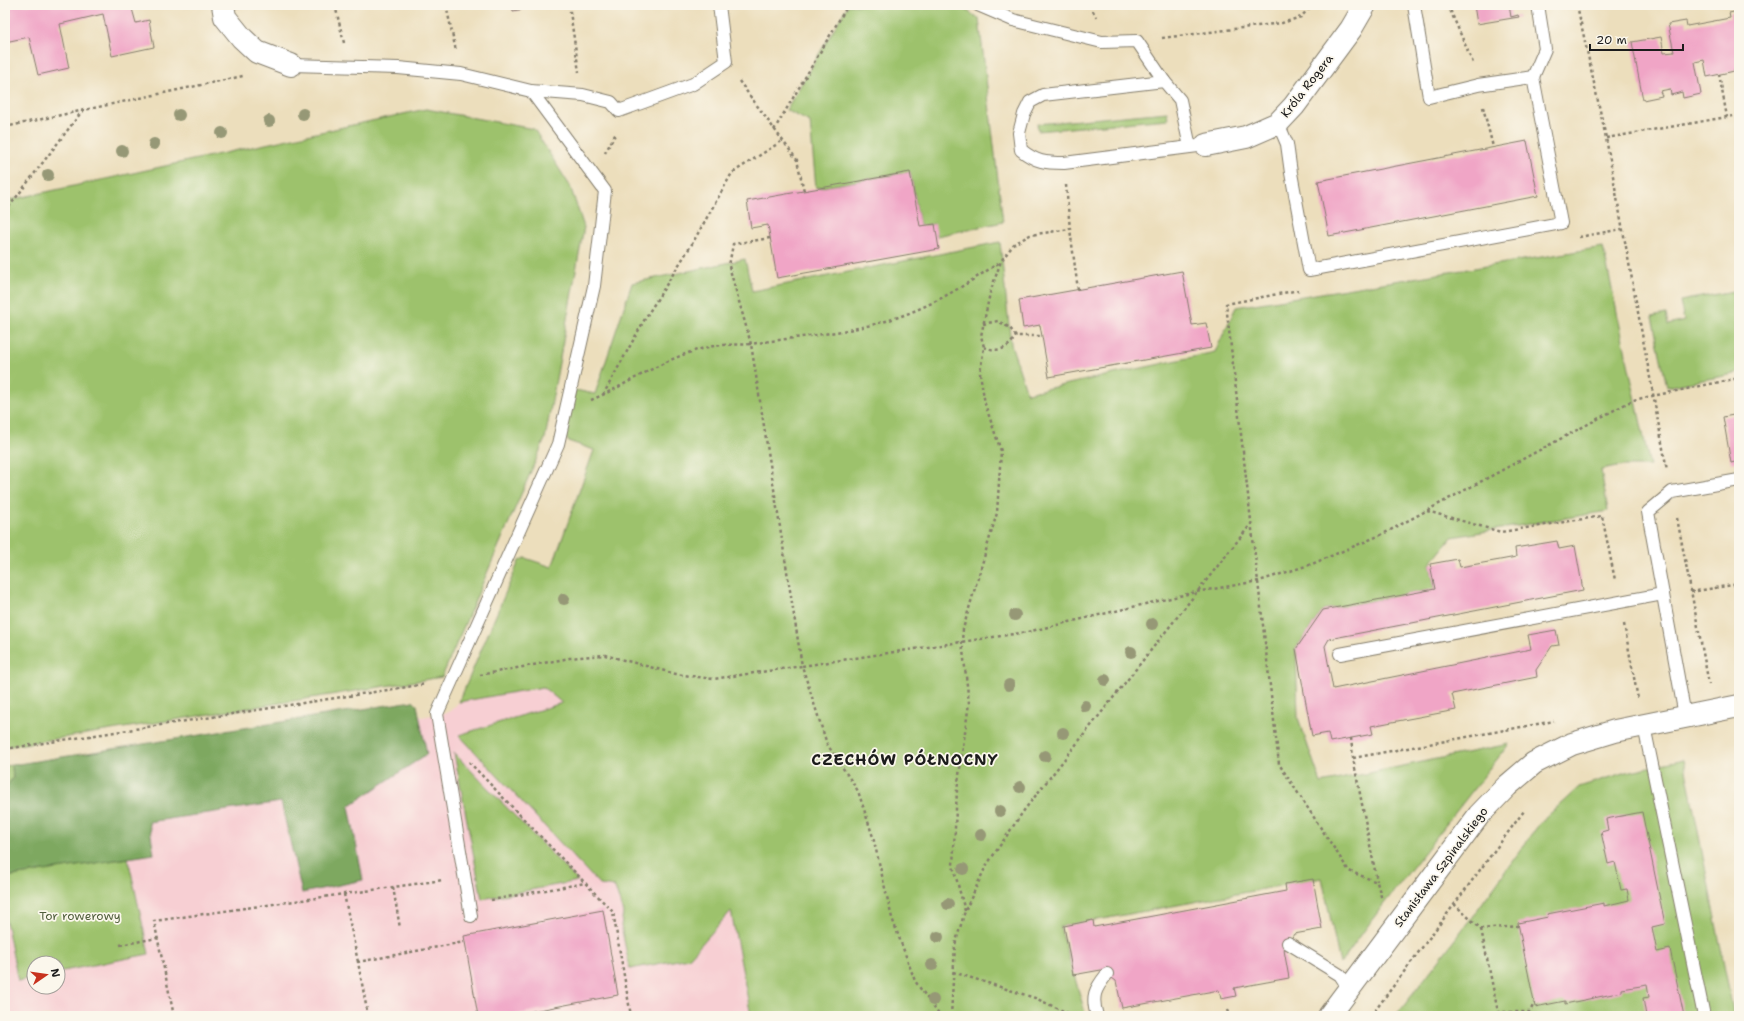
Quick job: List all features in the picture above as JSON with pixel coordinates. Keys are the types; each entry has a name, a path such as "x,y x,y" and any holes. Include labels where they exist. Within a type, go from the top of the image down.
{"street":[{"name":"Króla Rogera","path":"1198,146 1246,137 1278,123 1294,106 1351,29 1365,5"},
{"path":"224,11 242,38 257,52 291,65"},
{"name":"Stanisława Szpinalskiego","path":"1329,1016 1479,815 1519,775 1534,763 1572,744 1615,730 1644,726 1685,716 1739,706"}],"lane":[{"path":"291,65 398,68 461,74 531,91 583,95 611,102 619,111 693,84 726,62 719,5"},
{"path":"978,5 1013,20 1102,42 1137,41 1164,81 1180,100 1198,146 1064,163 1045,163 1031,158 1021,150 1019,133 1024,114 1030,102 1043,95 1164,81"},
{"path":"1414,5 1429,97 1478,85 1533,77"},
{"path":"1278,123 1287,144 1309,270 1561,223 1533,77 1545,49 1538,5"},
{"path":"470,910 437,714 558,444 594,286 605,191 531,91"},
{"path":"1685,716 1648,512 1672,492 1739,480"},
{"path":"1340,654 1662,594"},
{"path":"1644,726 1704,1016"},
{"path":"1288,943 1340,975 1349,989"},
{"path":"1097,1016 1094,1007 1096,988 1107,974"}],"path":[{"path":"335,5 350,67"},
{"path":"446,5 461,74"},
{"path":"569,5 583,95"},
{"path":"774,130 848,5"},
{"path":"1137,41 1282,23 1300,17 1312,5"},
{"path":"1577,5 1606,138 1653,395 1709,685"},
{"path":"726,62 782,142 797,160 804,191"},
{"path":"1719,74 1727,117"},
{"path":"5,127 249,75"},
{"path":"5,212 83,110"},
{"path":"591,174 616,136 619,111"},
{"path":"1606,138 1739,115"},
{"path":"603,395 646,318 692,244 732,173 782,142"},
{"path":"1064,163 1070,229 1078,290"},
{"path":"965,911 953,866 957,790 969,703 962,641 963,629 997,513 1001,451 985,404 980,373 984,347 981,336 990,293 1001,261 1014,244 1030,235 1070,229"},
{"path":"1575,238 1622,229"},
{"path":"770,238 733,244 729,266 750,344 802,666 827,744 858,792 873,837 892,918 915,981 940,1016"},
{"path":"566,409 603,395 646,371 693,352 714,346 750,344 870,325 903,315 930,304 954,291 1001,261"},
{"path":"1304,289 1226,304 1279,764 1348,871 1377,882"},
{"path":"983,324 998,321 1010,328 1016,336"},
{"path":"1016,336 1042,336"},
{"path":"984,347 994,351 1003,348 1011,344 1016,336"},
{"path":"5,750 453,680 570,658 605,655 676,674 713,679 1027,632 1196,592 1259,581 1312,564 1383,534 1633,400 1739,378"},
{"path":"1426,511 1501,532 1602,516 1620,601 1638,704"},
{"path":"951,1016 955,944 965,911 986,866 1025,809 1196,592 1252,524"},
{"path":"1691,592 1739,584"},
{"path":"1353,758 1561,719"},
{"path":"440,732 612,912 631,1016"},
{"path":"1351,738 1353,758 1377,882 1383,905"},
{"path":"1371,1016 1526,808"},
{"path":"174,1016 154,921 464,877"},
{"path":"470,910 584,883"},
{"path":"393,887 400,928"},
{"path":"344,894 368,1016"},
{"path":"1454,904 1481,929 1498,1012 1530,1012 1534,1003"},
{"path":"1481,929 1518,926"},
{"path":"120,945 157,938"},
{"path":"358,962 464,942"},
{"path":"953,972 1035,998 1074,1016"},
{"path":"1228,1010 1230,1016"}],"shaded area":[{"path":"543,687 562,703 725,882 751,1016 5,1016 5,788 408,712 422,717 449,712 459,702"}],"green space":[{"path":"848,5 959,5 979,19 1003,222 937,236 934,224 920,226 910,172 816,188 810,122 786,110"},
{"path":"426,109 534,129 570,186 584,227 545,439 442,677 5,747 5,201"},
{"path":"1167,112 1168,119 1038,131 1037,124"},
{"path":"1000,242 1011,344 1027,393 1215,352 1236,307 1603,247 1650,466 1622,466 1601,470 1608,511 1452,537 1430,564 1435,589 1323,610 1296,649 1298,718 1321,783 1509,744 1383,905 1340,964 1322,878 1060,927 1086,1016 751,1016 731,911 689,958 630,969 621,926 623,913 615,887 600,885 459,735 562,703 543,687 459,702 519,561 525,558 552,567 594,450 568,441 564,434 575,390 595,394 632,283 745,259 752,291"},
{"path":"1739,290 1739,373 1667,387 1652,317 1666,314 1668,325 1684,321 1680,301"},
{"path":"413,701 417,705 427,754 349,806 363,880 302,893 281,802 149,822 154,854 5,877 5,788 13,778 12,765"},
{"path":"454,753 578,881 482,899"},
{"path":"1684,759 1734,1016 1396,1016 1475,913 1540,823 1579,787 1627,772"},
{"path":"12,765 13,778 5,788 5,766"},
{"name":"Tor rowerowy","path":"128,858 149,954 66,970 66,955 26,955 26,979 18,981 5,916 5,877"}],"building":[{"path":"5,5 131,5 136,23 149,20 154,47 112,56 103,14 60,24 69,68 38,75 29,37 5,42"},
{"path":"235,5 248,5 248,6 236,8"},
{"path":"512,5 541,5 541,6 513,11"},
{"path":"1474,5 1509,5 1511,17 1518,15 1519,17 1477,24"},
{"path":"1739,11 1739,70 1707,77 1704,60 1695,62 1701,94 1683,98 1682,92 1671,95 1670,89 1660,91 1662,96 1643,100 1632,42 1661,37 1664,53 1674,52 1668,24 1686,21 1687,26 1730,18 1729,13"},
{"path":"1527,141 1538,196 1329,236 1318,181"},
{"path":"910,172 920,226 935,224 939,249 777,278 768,225 751,228 747,201"},
{"path":"1182,271 1192,325 1206,323 1211,348 1049,377 1040,325 1023,328 1019,300"},
{"path":"1739,414 1739,461 1731,463 1723,417"},
{"path":"1557,541 1559,549 1575,546 1583,590 1329,639 1325,646 1333,689 1531,649 1528,635 1556,630 1559,645 1552,646 1536,670 1537,677 1452,694 1456,710 1371,726 1373,734 1330,742 1328,733 1312,736 1296,649 1323,610 1435,589 1430,564 1458,559 1460,567 1500,560 1516,557 1515,548"},
{"path":"1642,812 1665,924 1652,927 1657,952 1670,949 1684,1016 1646,1016 1643,998 1649,997 1647,985 1622,989 1622,992 1565,1004 1565,1001 1535,1007 1518,923 1548,917 1547,914 1604,903 1604,906 1629,900 1627,889 1621,890 1615,862 1608,864 1601,832 1608,830 1606,819"},
{"path":"1313,879 1322,929 1294,934 1284,950 1289,978 1234,988 1236,996 1221,999 1219,990 1122,1008 1116,981 1101,970 1073,975 1064,926 1093,920 1094,927 1286,891 1285,884"},
{"path":"603,910 618,995 507,1016 478,1016 464,936"}],"district":[{"name":"CZECHÓW PÓŁNOCNY","path":"905,759"}]}
